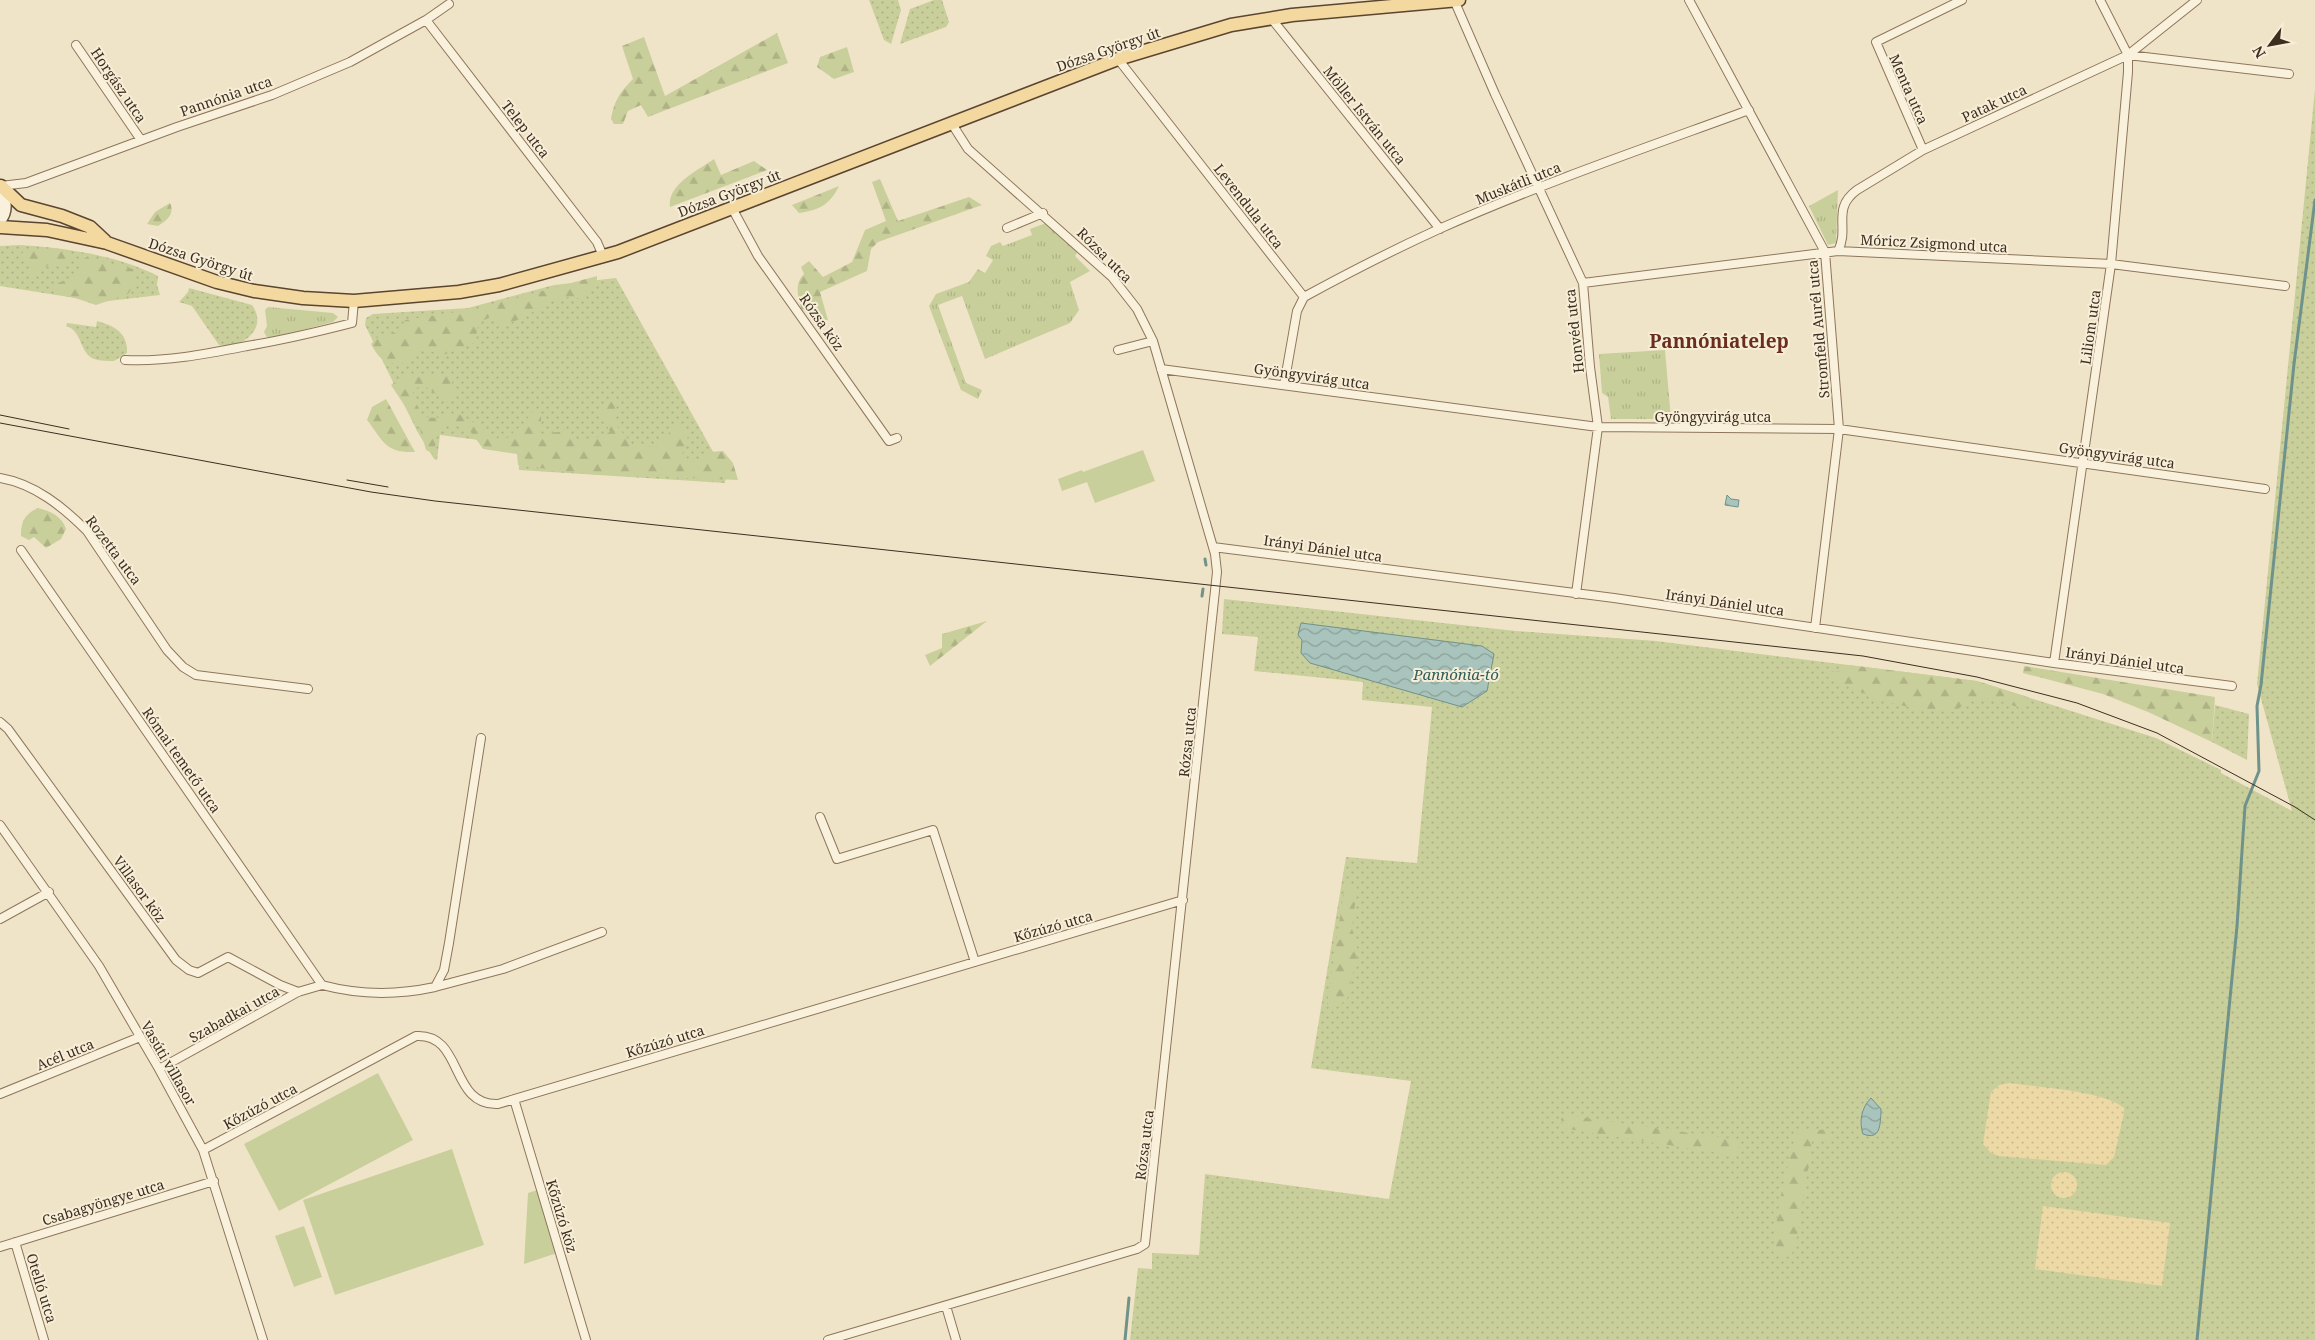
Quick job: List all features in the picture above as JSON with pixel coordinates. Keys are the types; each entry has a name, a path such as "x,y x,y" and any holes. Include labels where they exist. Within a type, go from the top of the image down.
{"main road":[{"name":"Dózsa György út","path":"0,227 47,230 107,243 175,269 254,291 303,298 354,301 459,292 499,285 603,256 1118,59 1231,25 1271,18 1459,0"},
{"path":"0,186 21,205 62,216 90,227 107,243"}],"street":[{"name":"Honvéd utca","path":"1454,0 1495,94 1583,283 1590,367 1598,427 1576,594"},
{"name":"Stromfeld Aurél utca","path":"1689,0 1825,252 1839,429 1815,628"},
{"name":"Menta utca","path":"1923,150 1876,42 1962,0"},
{"name":"Liliom utca","path":"2054,663 2111,264 2127,82 2128,55 2100,0"},
{"name":"Patak utca","path":"1838,251 1842,244 1843,205 1848,197 1923,150 2128,55 2197,0"},
{"name":"Pannónia utca","path":"0,186 26,182 272,95 350,62 426,20 449,4"},
{"name":"Möller István utca","path":"1271,18 1440,229"},
{"name":"Telep utca","path":"426,20 597,242 603,256"},
{"name":"Horgász utca","path":"76,45 141,140"},
{"path":"2128,55 2289,74"},
{"name":"Levendula utca","path":"1118,59 1304,297"},
{"name":"Muskátli utca","path":"1304,297 1372,260 1539,187 1749,110"},
{"name":"Rózsa utca","path":"828,1340 1137,1249 1145,1244 1218,572 1213,547 1153,341 1137,309 1112,276 1043,213 968,149 952,124"},
{"path":"0,186 5,198 5,214 0,220"},
{"name":"Rózsa köz","path":"732,208 758,256 814,331 889,441 897,438"},
{"path":"1007,228 1043,213"},
{"name":"Móricz Zsigmond utca","path":"1583,283 1838,251 2111,264 2285,286"},
{"path":"1284,385 1297,311 1304,297"},
{"path":"125,360 146,361 204,355 292,339 352,323 354,301"},
{"path":"814,331 822,328"},
{"path":"1118,350 1153,341"},
{"name":"Gyöngyvirág utca","path":"1161,369 1598,427 1839,429 2265,488"},
{"name":"Rozetta utca","path":"0,478 13,480 50,499 87,532 167,650 183,667 196,675 308,689"},
{"name":"Irányi Dániel utca","path":"1213,547 1576,594 2054,663 2232,686"},
{"name":"Római temető utca","path":"21,550 322,985"},
{"name":"Villasor köz","path":"0,722 8,729 176,960 189,970 198,973 228,957 280,986 298,992"},
{"path":"435,987 444,970 449,943 481,738"},
{"path":"820,817 837,860 933,830 975,962"},
{"name":"Vasúti villasor","path":"0,825 49,892 99,966 159,1069 203,1150 263,1340"},
{"path":"0,919 49,892"},
{"name":"Kőzúzó utca","path":"203,1150 416,1036 436,1039 443,1045 469,1091 478,1100 488,1104 514,1099 1183,900"},
{"path":"322,985 347,992 374,993 420,990 504,969 602,932"},
{"name":"Szabadkai utca","path":"159,1069 298,992 322,985"},
{"name":"Acél utca","path":"0,1094 140,1037"},
{"name":"Kőzúzó köz","path":"514,1099 586,1340"},
{"name":"Csabagyöngye utca","path":"0,1247 214,1181"},
{"name":"Otelló utca","path":"15,1242 44,1340"},
{"path":"946,1306 956,1340"}],"green space":[{"path":"869,0 898,0 901,10 891,44 884,40"},
{"path":"934,0 942,0 949,22 946,27 900,44 910,9"},
{"path":"777,33 788,63 648,117 641,105 628,111 623,124 614,124 611,119 618,97 633,79 622,46 644,37 665,96"},
{"path":"847,47 854,72 834,79 817,67 820,57"},
{"path":"2315,89 2315,1340 1130,1340 1138,1268 1152,1269 1152,1253 1199,1255 1205,1174 1389,1199 1411,1081 1311,1068 1346,857 1417,863 1432,707 1362,700 1363,682 1254,671 1258,637 1222,634 1224,599 1516,631 1656,641 1977,681 2156,738 2221,770 2221,773 2292,811 2257,684"},
{"path":"714,159 721,175 754,161 767,170 670,207 670,199 674,191 685,178"},
{"path":"880,179 898,221 969,197 982,205 878,242 871,249 867,271 820,292 828,320 815,322 808,313 801,309 798,286 804,274 801,267 809,261 823,277 852,262 865,230 886,221 872,182"},
{"path":"839,186 832,198 823,206 799,213 792,205"},
{"path":"1838,190 1836,243 1828,245 1809,206"},
{"path":"170,203 172,210 167,219 158,226 147,224 155,212"},
{"path":"1046,223 1078,251 1075,256 1090,271 1070,282 1079,310 1070,323 985,359 962,296 938,305 966,383 982,390 978,399 961,390 929,306 936,294 969,282 978,269 985,273 993,260 986,256 991,246 1000,242 1003,246 1032,235 1030,229"},
{"path":"20,245 91,254 126,263 158,276 157,285 160,295 100,302 0,286 0,246"},
{"path":"24,250 55,250 72,254 66,264 48,265 37,275 30,274 29,262 21,256"},
{"path":"82,257 133,269 136,282 128,294 96,305 54,291 58,283 79,275"},
{"path":"597,276 597,285 579,298 562,297 547,303 523,318 503,325 493,315 479,323 474,343 443,355 419,348 409,363 396,364 382,359 371,344 379,336 399,332 405,320 476,309"},
{"path":"616,278 726,475 725,483 519,470 518,445 440,435 437,460 434,459 417,431 365,325 366,318 373,314 468,308 554,285"},
{"path":"189,288 252,305 257,322 255,329 244,341 228,346 219,345 192,306 179,302 188,292"},
{"path":"268,307 333,313 338,317 333,322 272,338 267,337 264,332 267,326 265,310"},
{"path":"97,321 115,328 123,335 127,346 127,353 114,361 94,359 86,352 75,332 66,326 67,323 96,327"},
{"path":"1665,350 1671,419 1611,419 1608,397 1602,393 1599,354"},
{"path":"424,374 450,377 455,390 448,403 425,386 415,388 412,395 423,417 437,418 457,413 474,423 487,435 505,440 525,422 535,408 541,414 541,434 566,431 577,439 593,439 610,432 599,408 616,399 615,413 610,418 633,445 655,447 681,424 688,436 682,455 695,463 709,452 723,451 733,463 738,480 585,474 518,465 517,454 483,449 471,432 459,424 444,426 437,432 434,454 426,450 420,429 391,385 405,375"},
{"path":"386,399 415,452 397,451 386,445 367,420 372,407"},
{"path":"1143,450 1155,481 1095,503 1087,482 1062,491 1058,479 1082,470 1083,472"},
{"path":"38,508 55,515 62,521 66,529 61,539 46,548 34,537 29,540 21,536 25,519"},
{"path":"987,621 930,666 925,655 942,648 942,634"},
{"path":"1849,665 1977,681 2028,697 2024,709 1997,700 1980,698 1972,700 1955,712 1921,710 1879,700 1826,676 1827,673 1838,671"},
{"path":"2024,666 2215,697 2212,742 2148,712 2103,694 2023,673"},
{"path":"2215,705 2249,714 2247,760 2212,742"},
{"path":"1345,884 1354,885 1357,888 1352,929 1358,951 1347,999 1337,1007 1327,1004"},
{"path":"378,1073 413,1140 279,1211 244,1144"},
{"path":"1565,1115 1730,1139 1737,1141 1739,1150 1735,1154 1725,1154 1568,1129 1563,1126 1561,1119"},
{"path":"1825,1129 1830,1131 1834,1138 1831,1141 1812,1140 1795,1248 1791,1255 1784,1258 1779,1256 1776,1246 1777,1216 1795,1136 1800,1131 1811,1132"},
{"path":"452,1149 484,1245 335,1295 303,1200"},
{"path":"537,1190 557,1253 524,1264 528,1193"},
{"path":"304,1226 322,1277 294,1287 275,1236"}],"sand":[{"path":"2010,1083 2053,1088 2102,1097 2124,1108 2114,1157 2106,1165 1999,1156 1991,1153 1983,1144 1991,1092 1999,1085"},
{"path":"2064,1172 2073,1176 2077,1185 2073,1194 2064,1198 2055,1194 2051,1185 2055,1176"},
{"path":"2043,1206 2170,1223 2162,1286 2035,1269"}],"water":[{"path":"1727,495 1731,499 1739,500 1738,507 1725,505"},
{"name":"Pannónia-tó","path":"1301,623 1482,646 1494,654 1487,691 1462,707 1310,663 1301,653 1302,640 1298,635"},
{"path":"1871,1098 1881,1109 1881,1112 1878,1130 1869,1136 1863,1134 1861,1120 1865,1106"}],"waterway":[{"path":"2197,1340 2237,926 2245,806 2259,771 2257,706 2261,685 2294,364 2315,200"},
{"path":"1205,559 1206,565"},
{"path":"1202,596 1203,589"},
{"path":"1125,1340 1129,1298"}],"tram line":[{"path":"0,415 69,429"},
{"path":"0,423 371,492 435,501 1863,656 1977,677 2077,703 2157,733 2295,807 2315,820"},
{"path":"347,480 388,487"}],"district":[{"name":"Pannóniatelep","path":"1719,341"}]}
